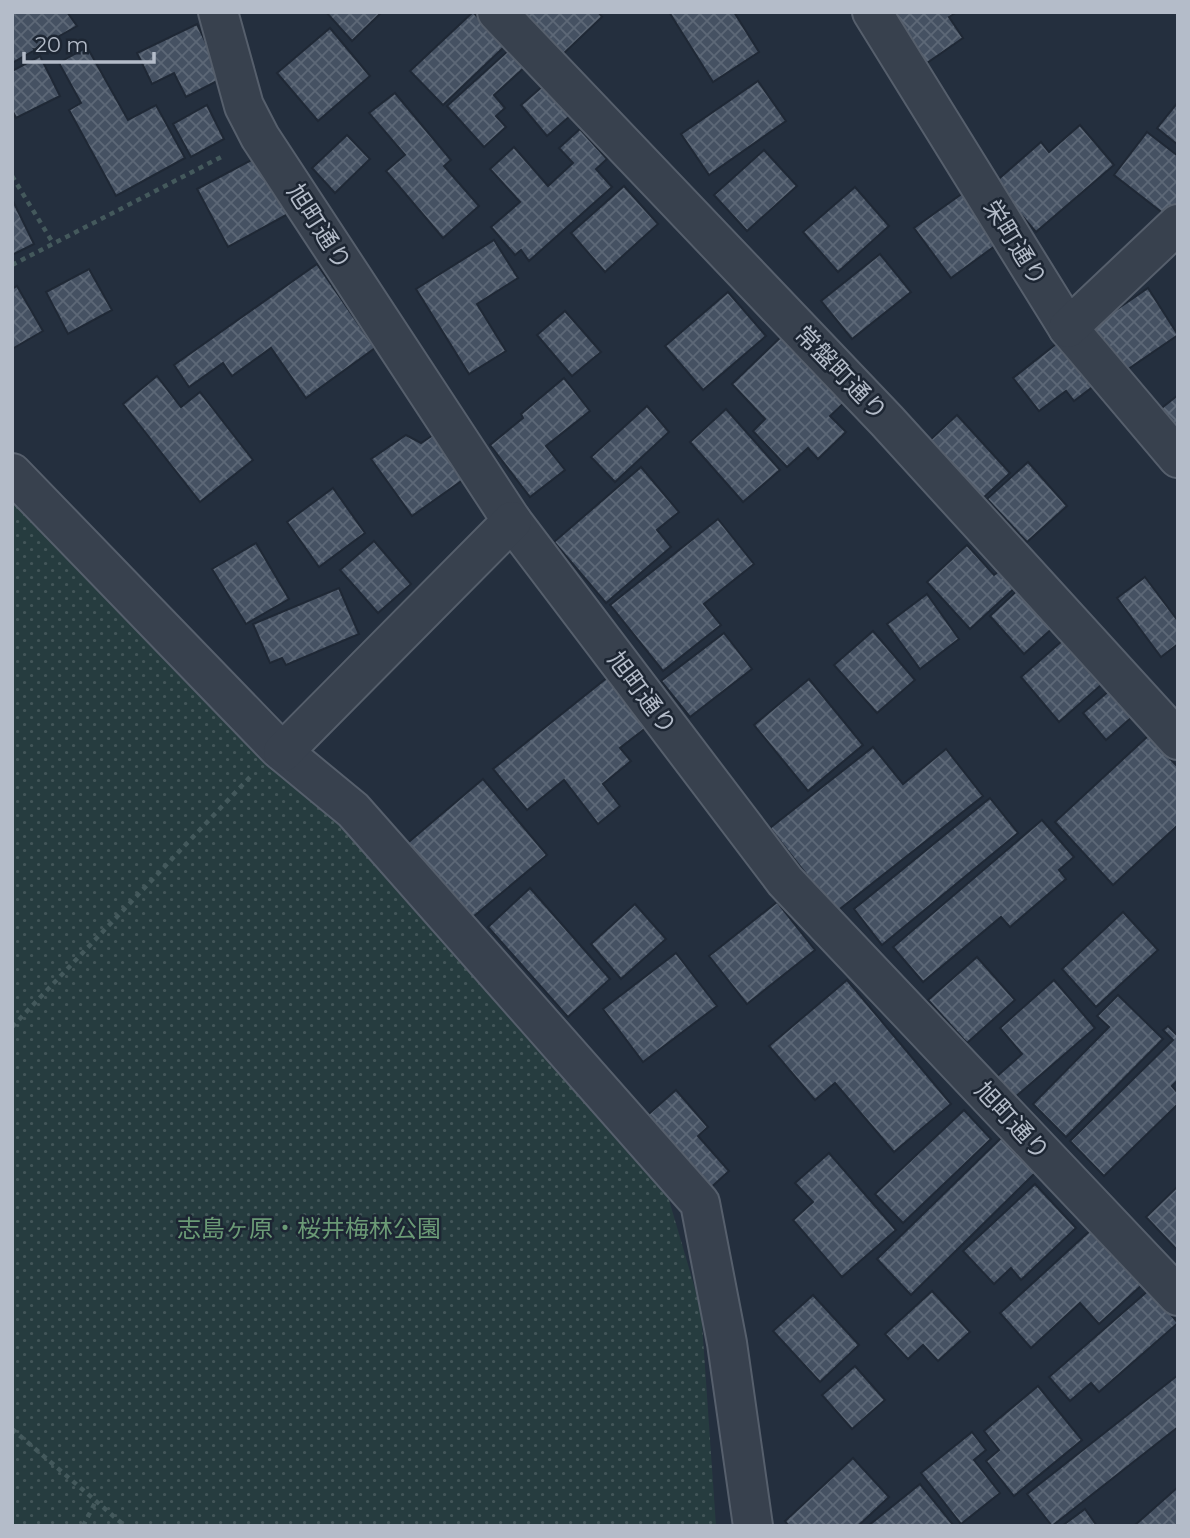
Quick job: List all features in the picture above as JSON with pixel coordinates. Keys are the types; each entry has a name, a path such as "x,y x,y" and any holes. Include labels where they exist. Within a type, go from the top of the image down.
{"street":[{"name":"旭町通り","path":"218,12 244,106 260,137 512,521 785,881 1178,1296"},
{"name":"常盤町通り","path":"497,12 887,421 1178,740"},
{"name":"栄町通り","path":"872,12 1068,328 1178,458"},
{"path":"1068,328 1178,224"},
{"path":"12,473 280,750 353,810 701,1203 727,1343 754,1526"},
{"path":"280,750 512,521"}],"path":[{"path":"12,265 260,137"},
{"path":"12,176 53,243"},
{"path":"12,1027 280,750"},
{"path":"12,1429 125,1526"},
{"path":"83,1526 96,1501"}],"green space":[{"name":"志島ヶ原・桜井梅林公園","path":"12,501 353,835 662,1176 701,1309 716,1526 12,1526"}],"building":[{"path":"14,12 67,12 77,26 12,63"},
{"path":"326,12 382,12 352,41"},
{"path":"473,12 505,46 443,105 410,71"},
{"path":"521,12 598,12 602,17 561,56"},
{"path":"669,12 734,12 759,52 713,82"},
{"path":"889,12 957,12 949,17 963,38 924,65"},
{"path":"197,24 223,78 186,97 174,73 152,84 137,53"},
{"path":"330,28 370,76 318,121 277,73"},
{"path":"87,47 128,120 156,105 185,158 116,196 69,110 81,103 59,63"},
{"path":"510,49 525,67 494,95 505,108 496,116 506,127 484,147 447,106"},
{"path":"40,56 60,96 16,118 12,110 12,71"},
{"path":"758,81 786,121 709,175 681,134"},
{"path":"544,85 570,116 547,136 521,105"},
{"path":"395,93 451,160 444,166 479,206 443,238 386,171 405,155 369,113"},
{"path":"1178,102 1178,145 1157,128"},
{"path":"207,105 224,139 191,157 173,124"},
{"path":"1080,125 1114,165 1036,232 994,183 1041,142 1049,152"},
{"path":"580,129 607,159 596,169 612,187 529,261 521,250 515,255 491,227 520,202 490,169 514,147 548,186 573,163 559,148"},
{"path":"1147,132 1178,156 1178,215 1173,221 1114,175"},
{"path":"347,135 370,159 335,193 312,168"},
{"path":"764,150 797,186 747,231 714,195"},
{"path":"257,157 288,214 228,247 197,189"},
{"path":"624,186 658,224 605,272 571,233"},
{"path":"855,187 889,226 838,272 803,232"},
{"path":"963,193 999,243 951,278 914,228"},
{"path":"12,202 34,244 12,255"},
{"path":"494,240 518,278 477,304 506,351 469,374 416,289"},
{"path":"880,254 911,292 852,339 821,301"},
{"path":"317,264 375,348 306,398 271,348 232,376 223,363 189,387 174,365"},
{"path":"89,269 112,310 68,334 46,292"},
{"path":"17,286 43,331 12,349 12,289"},
{"path":"1148,288 1178,335 1115,378 1084,332"},
{"path":"728,292 766,336 703,390 665,346"},
{"path":"565,311 601,352 572,376 537,335"},
{"path":"785,333 848,399 830,416 846,432 818,459 808,448 787,467 753,431 765,419 732,384"},
{"path":"1065,337 1099,382 1074,401 1066,391 1039,411 1013,378"},
{"path":"157,376 181,407 200,392 253,460 200,502 123,404"},
{"path":"564,378 590,411 546,446 565,470 530,497 490,445 523,418 521,414"},
{"path":"1178,395 1178,436 1158,411"},
{"path":"647,406 669,432 615,482 591,457"},
{"path":"726,409 780,470 743,502 690,442"},
{"path":"957,415 1010,473 981,500 929,441"},
{"path":"436,433 467,477 412,516 371,459 406,435 421,443"},
{"path":"1028,462 1067,506 1027,542 987,499"},
{"path":"641,467 679,512 657,530 671,547 606,603 554,542"},
{"path":"333,488 365,533 319,567 287,522"},
{"path":"718,519 754,564 704,604 721,625 663,671 610,605"},
{"path":"374,541 411,584 378,613 340,570"},
{"path":"256,543 289,599 246,624 212,569"},
{"path":"967,545 994,575 1003,568 1018,585 970,629 927,582"},
{"path":"1145,577 1178,621 1178,644 1161,657 1117,598"},
{"path":"1022,586 1057,624 1024,654 990,616"},
{"path":"339,588 359,634 286,665 282,658 270,663 253,624"},
{"path":"927,594 959,639 920,669 887,624"},
{"path":"873,631 915,680 877,713 834,665"},
{"path":"724,633 752,669 690,717 661,681"},
{"path":"1062,641 1101,685 1059,722 1021,677"},
{"path":"608,677 647,727 620,748 631,761 603,784 620,806 598,824 564,780 527,810 493,769"},
{"path":"809,679 863,745 808,791 754,725"},
{"path":"1110,690 1133,716 1106,740 1083,713"},
{"path":"1148,736 1178,767 1178,825 1113,885 1055,822"},
{"path":"873,747 903,784 946,749 983,796 836,912 770,828"},
{"path":"483,779 547,855 467,922 404,846"},
{"path":"990,798 1018,833 882,945 854,909"},
{"path":"1042,820 1074,857 1059,870 1066,879 1010,927 1001,917 923,982 893,947"},
{"path":"530,888 610,979 568,1017 488,927"},
{"path":"777,902 815,950 747,1004 709,956"},
{"path":"635,904 666,939 621,979 591,944"},
{"path":"1123,912 1158,950 1096,1007 1062,969"},
{"path":"676,953 717,1006 643,1062 603,1009"},
{"path":"977,957 1015,1000 967,1043 928,1000"},
{"path":"847,980 951,1104 894,1152 835,1083 815,1100 769,1046"},
{"path":"1054,980 1095,1028 1013,1099 995,1078 1022,1054 1000,1028"},
{"path":"1118,995 1163,1039 1066,1137 1033,1104 1109,1027 1097,1016"},
{"path":"1168,1026 1178,1036 1178,1080 1172,1086 1178,1093 1178,1104 1104,1176 1070,1141 1173,1040 1163,1030"},
{"path":"676,1090 708,1127 698,1136 729,1171 706,1192 643,1119"},
{"path":"964,1110 991,1139 903,1223 875,1194"},
{"path":"1001,1138 1035,1173 911,1295 877,1259"},
{"path":"829,1153 896,1230 842,1277 793,1220 813,1202 795,1183"},
{"path":"1035,1184 1076,1228 1021,1280 1011,1268 994,1284 963,1251"},
{"path":"1178,1186 1178,1251 1146,1217"},
{"path":"1093,1228 1144,1283 1099,1324 1080,1303 1031,1348 1000,1313"},
{"path":"1150,1289 1178,1323 1099,1392 1091,1383 1070,1401 1049,1377"},
{"path":"932,1291 970,1332 938,1361 923,1345 908,1359 885,1334"},
{"path":"813,1295 859,1345 820,1382 773,1331"},
{"path":"855,1366 885,1400 852,1429 822,1395"},
{"path":"1178,1375 1178,1427 1052,1526 1027,1494"},
{"path":"1038,1386 1082,1440 1014,1496 986,1461 999,1450 984,1431"},
{"path":"972,1432 986,1450 974,1460 1000,1493 961,1524 921,1473"},
{"path":"853,1458 889,1497 858,1526 789,1526 785,1521"},
{"path":"920,1484 954,1526 868,1526"},
{"path":"1178,1487 1178,1526 1134,1526"},
{"path":"1085,1509 1097,1526 1062,1526"}]}
